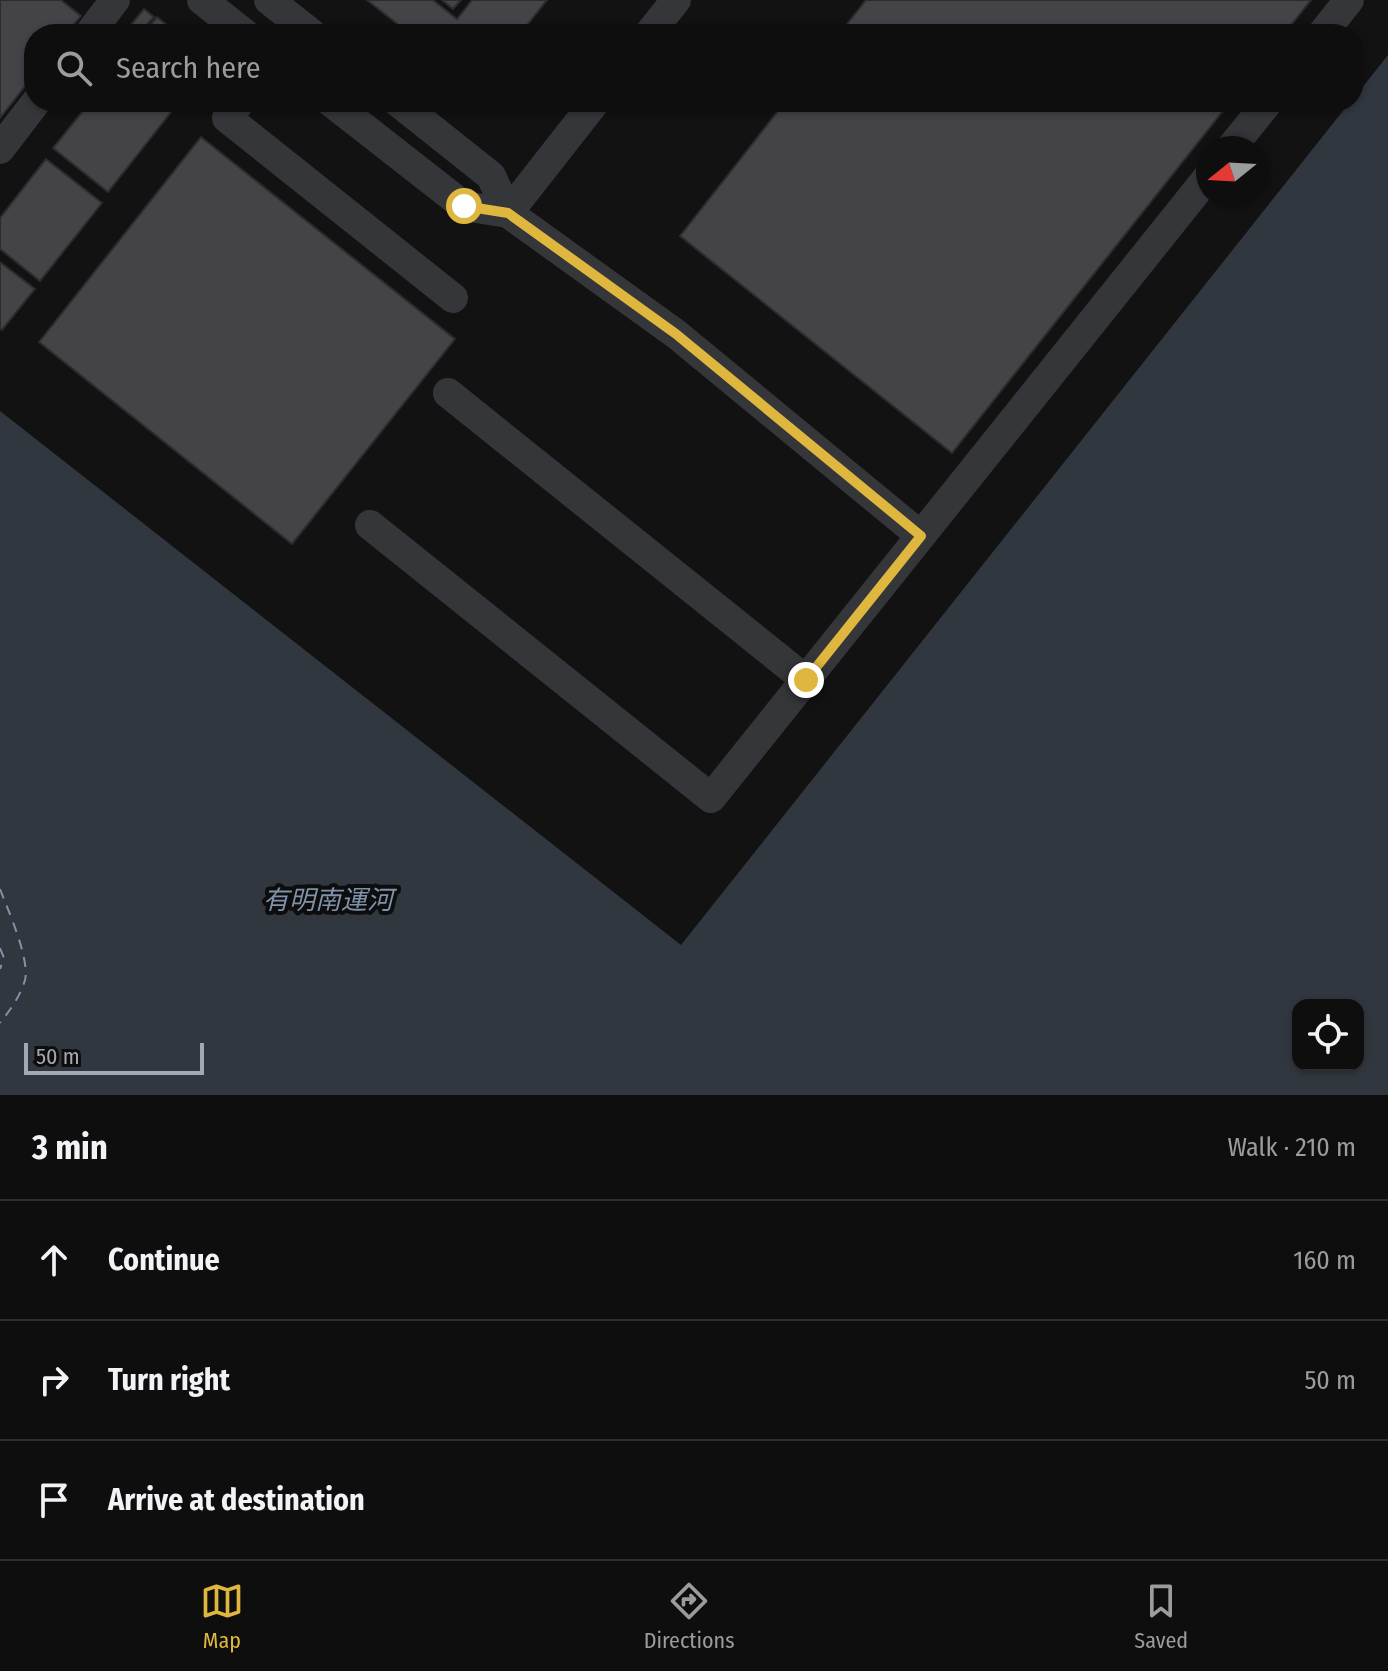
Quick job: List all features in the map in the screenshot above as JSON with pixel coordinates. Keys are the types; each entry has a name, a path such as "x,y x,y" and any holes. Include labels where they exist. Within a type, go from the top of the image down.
{"lane":[{"path":"97,24 115,0"},
{"path":"202,0 232,24"},
{"path":"269,0 299,24"},
{"path":"657,24 676,0"},
{"path":"1330,24 1349,0"},
{"path":"0,149 28,112"},
{"path":"232,112 227,118 453,298"},
{"path":"344,112 464,206 508,213 676,334 921,536"},
{"path":"411,112 491,176 508,213"},
{"path":"508,213 587,112"},
{"path":"1241,136 1260,112"},
{"path":"370,525 711,798 1196,192"},
{"path":"448,393 806,680"}],"water":[{"name":"有明南運河","path":"1388,55 1388,1095 0,1095 0,411 681,945 1342,112 1364,112 1364,85"}],"building":[{"path":"0,0 61,0 81,16 74,24 24,24 24,88 0,118"},
{"path":"367,0 433,0 457,19 472,0 547,0 528,24 397,24"},
{"path":"442,0 461,0 453,9"},
{"path":"866,0 1311,0 1292,24 847,24"},
{"path":"144,9 154,17 147,24 132,24"},
{"path":"157,17 166,24 151,24"},
{"path":"82,112 171,112 108,192 53,148"},
{"path":"777,112 1222,112 1203,136 1196,136 1196,145 952,453 680,236"},
{"path":"201,137 455,339 292,544 39,342"},
{"path":"46,159 102,203 40,281 0,249 0,218"},
{"path":"0,262 35,289 2,330 0,328"}],"ferry route":[{"path":"0,889 17,934 26,971 20,992 0,1023"},
{"path":"0,948 4,958 0,969"}],"route":[{"path":"464,206 508,213 676,334 921,536 806,680"}]}
